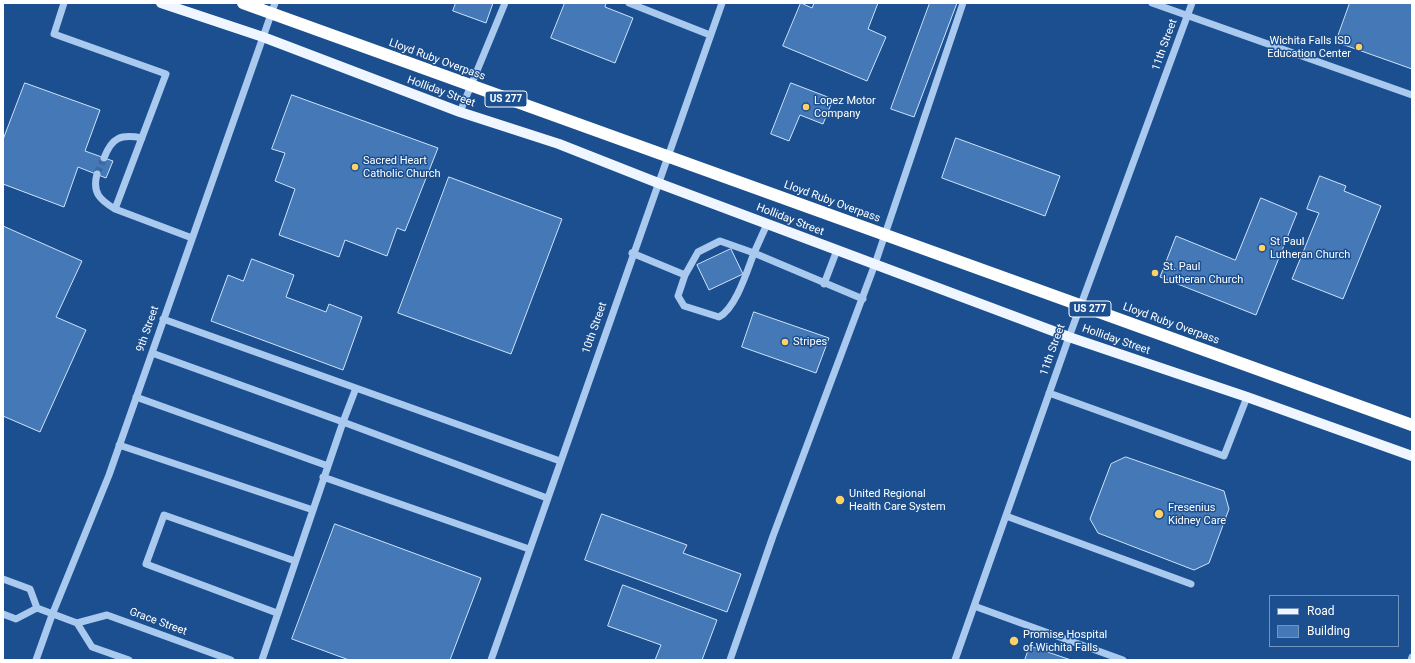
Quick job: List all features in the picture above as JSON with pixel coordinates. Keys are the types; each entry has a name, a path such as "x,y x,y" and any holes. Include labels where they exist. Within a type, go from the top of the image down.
{"highway":[{"name":"Lloyd Ruby Overpass","path":"243,3 1412,425"}],"main road":[{"name":"Holliday Street","path":"161,3 263,37 460,112 559,144 658,183 1070,337 1247,397 1412,456"}],"street":[{"path":"64,3 54,34 166,74 115,209"},
{"name":"9th Street","path":"36,660 52,614 119,445 275,3"},
{"path":"460,112 505,3"},
{"path":"629,3 710,35"},
{"name":"10th Street","path":"490,660 632,253 722,3"},
{"path":"730,660 773,536 875,264 963,3"},
{"path":"1152,3 1412,95"},
{"name":"11th Street","path":"955,660 1070,337 1192,3"},
{"path":"104,158 108,148 117,138 128,136 142,138"},
{"path":"97,174 94,185 97,193 105,202 115,209 192,238"},
{"path":"767,224 754,253 742,283 727,314 719,317 684,306 678,296 685,275 698,252 720,241 754,253 862,299"},
{"path":"824,284 837,250"},
{"path":"632,253 685,275"},
{"path":"163,319 560,461"},
{"path":"152,353 547,498"},
{"path":"262,660 323,477 356,388"},
{"path":"1050,393 1224,456 1247,397"},
{"path":"136,397 328,466"},
{"path":"119,445 313,510"},
{"path":"323,477 529,549"},
{"path":"277,613 146,564 164,515 295,561"},
{"path":"1006,516 1191,584"},
{"path":"3,579 30,589 37,608 77,623 92,647 129,660"},
{"path":"974,606 1123,660"},
{"path":"3,614 16,619 37,608"},
{"name":"Grace Street","path":"77,623 107,614 231,660"}],"building":[{"path":"456,3 493,3 486,23 453,11"},
{"path":"565,3 606,3 605,7 633,18 615,63 551,38"},
{"path":"801,3 812,8 814,3 878,3 868,29 886,37 867,81 783,46"},
{"path":"930,3 957,3 914,117 891,109"},
{"path":"1350,3 1412,3 1412,69 1336,42"},
{"path":"25,83 100,110 85,151 113,161 106,178 78,167 64,207 3,184 3,140"},
{"name":"Lopez Motor Company","path":"791,83 833,99 823,124 800,115 789,141 771,134"},
{"name":"Sacred Heart Catholic Church","path":"292,95 438,148 405,231 397,228 387,256 345,240 339,257 279,235 295,189 275,181 285,153 272,149"},
{"path":"956,138 1060,176 1045,216 942,178"},
{"path":"1320,176 1346,186 1344,191 1381,206 1343,299 1292,279 1319,213 1307,209"},
{"path":"449,177 562,219 511,354 398,313"},
{"name":"St Paul Lutheran Church","path":"1261,198 1297,213 1256,315 1160,277 1176,236 1235,260"},
{"path":"3,226 82,261 56,317 86,330 40,432 3,416"},
{"path":"731,249 743,274 709,290 697,265"},
{"path":"252,259 294,275 286,297 326,312 329,304 362,317 343,370 211,321 228,275 243,281"},
{"name":"Stripes","path":"754,312 829,338 816,373 742,347"},
{"name":"Fresenius Kidney Care","path":"1126,457 1224,491 1229,509 1209,563 1194,570 1098,533 1090,519 1111,464"},
{"path":"602,514 687,545 683,553 741,574 727,612 585,560"},
{"path":"335,524 481,578 450,660 349,660 292,639"},
{"path":"623,585 717,620 702,660 655,660 661,645 608,626"},
{"path":"1030,646 1071,660 1025,660"}],"tunnel":[{"path":"97,174 104,158"}],"place":[{"name":"Wichita Falls ISD Education Center","path":"1359,47"},
{"name":"Lopez Motor Company","path":"806,107"},
{"name":"Sacred Heart Catholic Church","path":"355,167"},
{"name":"St Paul Lutheran Church","path":"1262,248"},
{"name":"St. Paul Lutheran Church","path":"1155,273"},
{"name":"Stripes","path":"785,342"},
{"name":"United Regional Health Care System","path":"840,500"},
{"name":"Fresenius Kidney Care","path":"1159,514"},
{"name":"Promise Hospital of Wichita Falls","path":"1014,641"}]}
